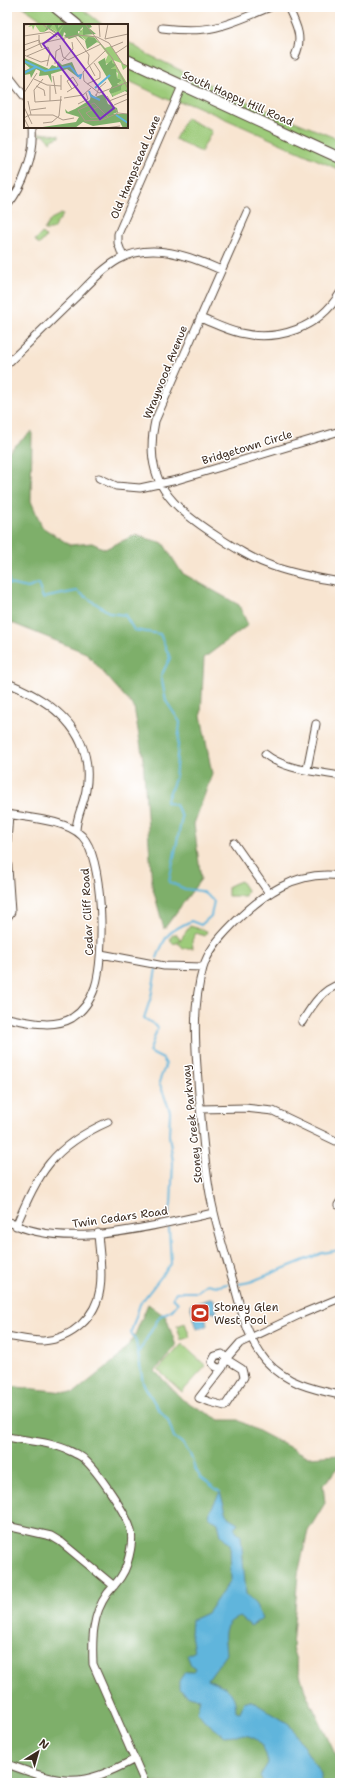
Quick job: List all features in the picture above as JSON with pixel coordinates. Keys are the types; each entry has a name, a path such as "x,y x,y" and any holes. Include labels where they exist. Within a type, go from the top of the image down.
{"street":[{"path":"54,7 77,24"},
{"path":"162,28 205,31 233,23 270,7"},
{"path":"288,7 300,36 300,44 295,56"},
{"name":"South Happy Hill Road","path":"128,60 340,158"},
{"path":"7,74 24,97"},
{"name":"Old Hampstead Lane","path":"123,257 118,243 118,234 182,86"},
{"path":"7,206 23,180 32,151 33,128"},
{"name":"Wraywood Avenue","path":"247,212 165,396 153,432 152,455 161,483 174,504 185,515 242,552 270,566 340,582"},
{"path":"7,364 97,276 123,257 141,253 171,253 196,259 221,270"},
{"path":"200,318 241,333 255,335 279,335 296,330 314,321 332,305 340,293"},
{"name":"Bridgetown Circle","path":"99,478 116,486 140,488 340,431"},
{"path":"7,684 31,692 51,706 69,724 81,743 86,763 87,788 78,818 76,831"},
{"path":"307,769 316,724"},
{"path":"264,754 276,762 340,776"},
{"path":"7,842 8,814"},
{"name":"Cedar Cliff Road","path":"7,1018 43,1024 56,1024 72,1018 83,1009 92,994 101,954 99,894 95,862 89,846 76,831 62,824 8,814"},
{"path":"234,843 269,892"},
{"path":"7,853 11,912 7,918"},
{"name":"Stoney Creek Parkway","path":"340,876 308,877 290,882 269,892 249,907 220,938 207,956 203,967 195,1020 201,1109 209,1187 214,1213 242,1315 252,1338 266,1360 284,1376 307,1388 340,1396"},
{"path":"101,954 164,966 203,967"},
{"path":"302,1022 319,997 331,987 340,984"},
{"path":"201,1109 245,1108 273,1111 340,1143"},
{"path":"16,1226 37,1179 55,1155 75,1139 108,1122"},
{"name":"Twin Cedars Road","path":"7,1221 16,1226 38,1233 56,1236 98,1234 214,1213"},
{"path":"7,1336 33,1341 55,1339 73,1331 87,1319 94,1309 100,1289 98,1234"},
{"path":"223,1367 219,1368 214,1366 212,1362 213,1357 217,1354 222,1354 226,1359 242,1369 244,1377 225,1406 199,1398 223,1367 226,1359 240,1344 301,1314 340,1298"},
{"path":"7,1437 60,1447 84,1458 95,1471 127,1519 131,1531 131,1545 127,1564 121,1578 98,1611 92,1637 94,1664 146,1783"},
{"path":"7,1526 51,1536 61,1542 114,1586"},
{"path":"7,1764 36,1775 56,1780 74,1781 89,1780 135,1760"}],"green space":[{"path":"23,7 80,7 102,24 48,24"},
{"path":"128,42 147,54 238,98 340,140 340,170 192,104 171,101 128,80"},
{"path":"186,118 212,131 201,152 175,139"},
{"path":"39,133 59,135 59,137 50,142 45,135 39,136"},
{"path":"61,214 63,215 52,230 44,230 51,219"},
{"path":"42,233 46,237 39,245 35,240"},
{"path":"32,431 31,501 42,527 70,545 92,543 105,549 135,535 163,543 182,573 239,605 248,625 204,658 201,715 212,774 194,824 201,879 164,929 152,885 143,759 134,707 86,653 7,621 7,453"},
{"path":"241,881 247,890 245,896 228,896 228,886"},
{"path":"190,926 207,931 205,936 196,933 192,940 193,948 182,948 178,943"},
{"path":"175,934 180,939 175,944 170,939"},
{"path":"148,1304 166,1317 176,1346 155,1371 183,1400 220,1420 238,1420 308,1457 340,1455 340,1466 323,1485 325,1503 308,1531 298,1574 292,1647 305,1691 340,1764 340,1783 7,1783 7,1386 74,1393 119,1357 134,1337"},
{"path":"185,1323 190,1337 181,1340 177,1326"},
{"path":"182,1344 206,1366 182,1392 158,1370"}],"water":[{"name":"Stoney Glen West Pool","path":"213,1298 217,1313 215,1314 214,1312 205,1314 207,1326 197,1329 190,1305"},
{"path":"220,1492 228,1517 238,1523 234,1528 241,1536 246,1594 256,1605 262,1618 251,1626 240,1617 229,1623 225,1631 226,1654 208,1679 228,1690 234,1698 236,1711 240,1712 244,1702 250,1700 289,1724 321,1774 321,1783 264,1783 260,1776 268,1763 263,1747 258,1741 248,1736 224,1736 204,1720 197,1711 200,1699 189,1696 179,1689 179,1681 185,1672 193,1672 195,1668 191,1665 187,1655 194,1652 191,1634 192,1620 207,1613 231,1580 230,1544 221,1535 218,1523 209,1517 210,1511"}],"waterway":[{"path":"7,567 9,584 28,588 38,584 43,598 77,591 110,613 125,615 134,630 160,634 170,658 161,676 166,701 180,722 175,779 166,802 176,805 182,817 169,882 185,889 201,891 214,901 211,916 201,925 191,921 169,934 163,943 157,958"},
{"path":"156,969 151,997 144,1018 158,1027 149,1052 163,1059 166,1064 159,1082 170,1111 169,1135 173,1162 171,1205 168,1216"},
{"path":"169,1228 171,1264 140,1304 131,1332 136,1342 143,1383 157,1407 168,1420 174,1437 182,1443 190,1454 200,1477 220,1492"},
{"path":"239,1284 250,1282 322,1253 340,1250"},
{"path":"138,1353 160,1316 172,1310 178,1303 173,1298 176,1292 198,1292 207,1284 218,1286 228,1284"}],"place":[{"name":"Stoney Glen West Pool","path":"200,1313"}]}
